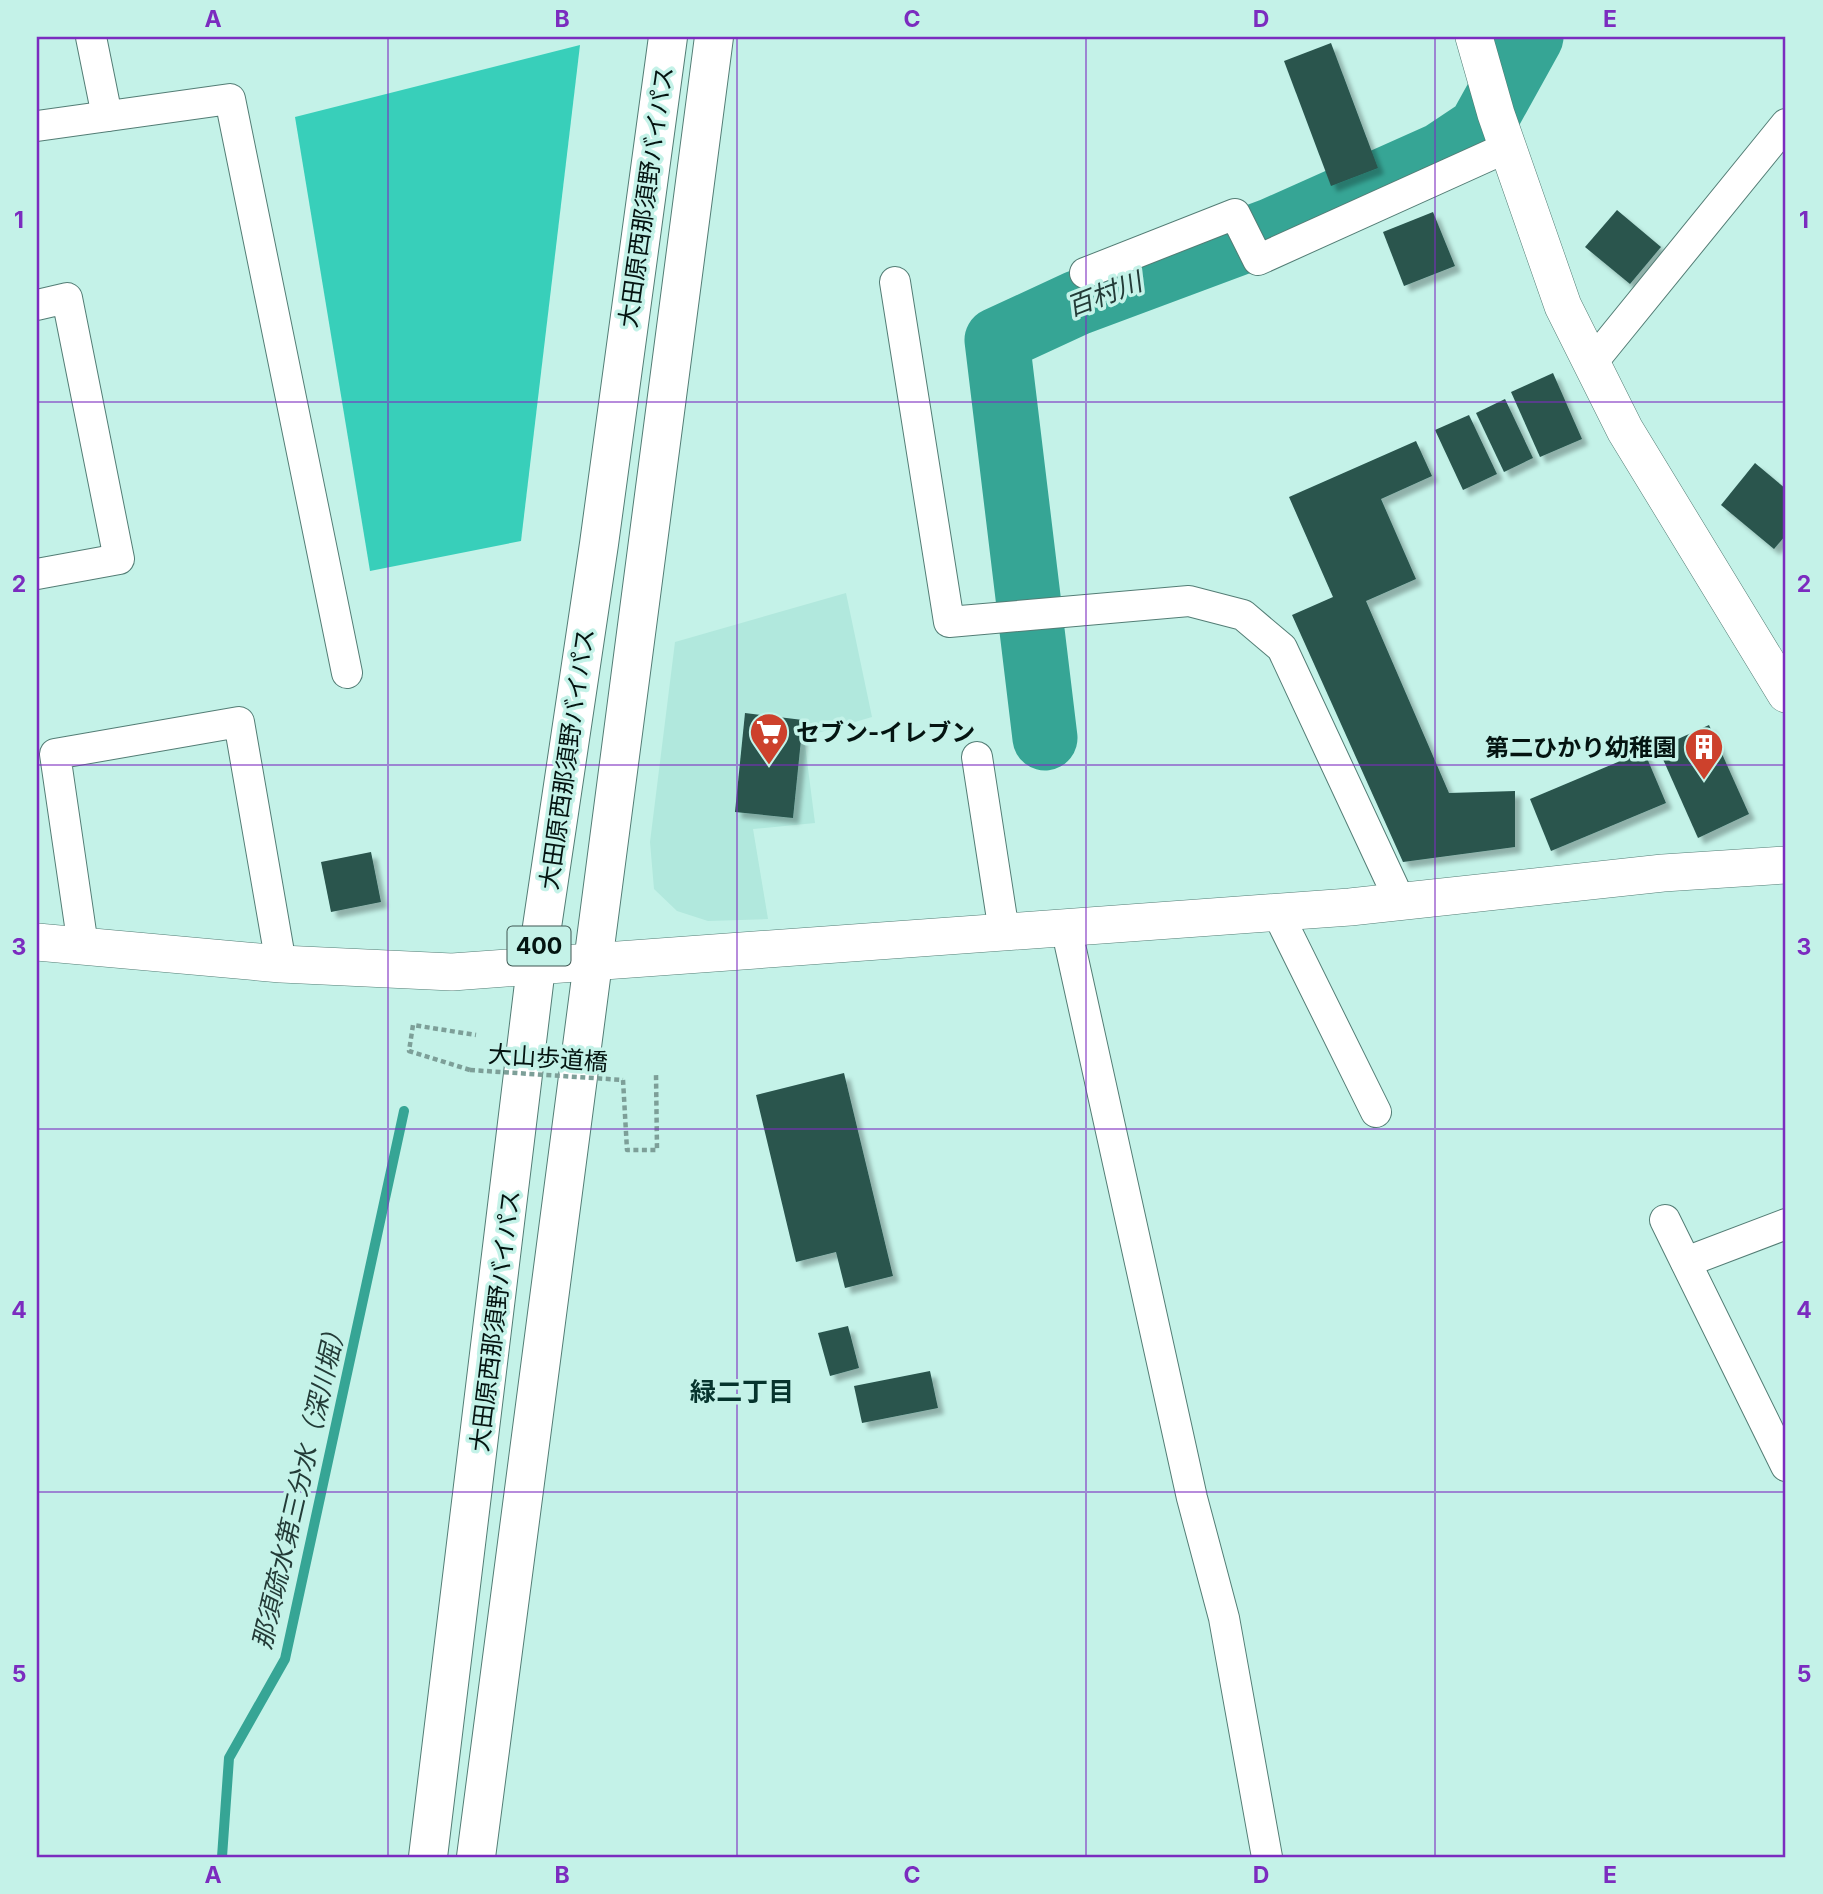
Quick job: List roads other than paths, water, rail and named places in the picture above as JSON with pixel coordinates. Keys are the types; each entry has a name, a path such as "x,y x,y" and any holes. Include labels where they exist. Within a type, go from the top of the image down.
{"highway":[{"name":"大田原西那須野バイパス","path":"428,1857 536,967 599,544 668,37"},
{"name":"大田原西那須野バイパス","path":"476,1857 595,962 642,569 715,37"}],"street":[{"path":"91,37 107,116"},
{"path":"1478,52 1563,306 1625,430 1786,694"},
{"path":"37,126 230,99 347,673"},
{"path":"1591,364 1786,124"},
{"path":"1085,273 1235,214 1258,260 1502,130"},
{"path":"895,282 949,622 1189,601 1243,615 1283,648 1400,901"},
{"path":"37,305 67,298 118,559 37,574"},
{"path":"83,946 54,754 239,722 281,964"},
{"path":"977,757 1004,932"},
{"path":"37,942 281,964 439,972 1277,912 1663,873 1786,865"},
{"path":"1277,912 1376,1112"},
{"path":"1066,927 1192,1498 1224,1618 1267,1857"},
{"path":"1665,1220 1786,1466"},
{"path":"1686,1262 1786,1224"}],"waterway":[{"name":"百村川","path":"1045,738 997,340 1077,303 1273,230 1441,155 1480,129 1531,37"},
{"name":"那須疏水第三分水（深川堀）","path":"222,1857 229,1758 285,1659 404,1111"}],"place":[{"name":"セブン-イレブン","path":"769,766"},
{"name":"第二ひかり幼稚園","path":"1704,781"}],"district":[{"name":"緑二丁目","path":"742,1391"}]}
